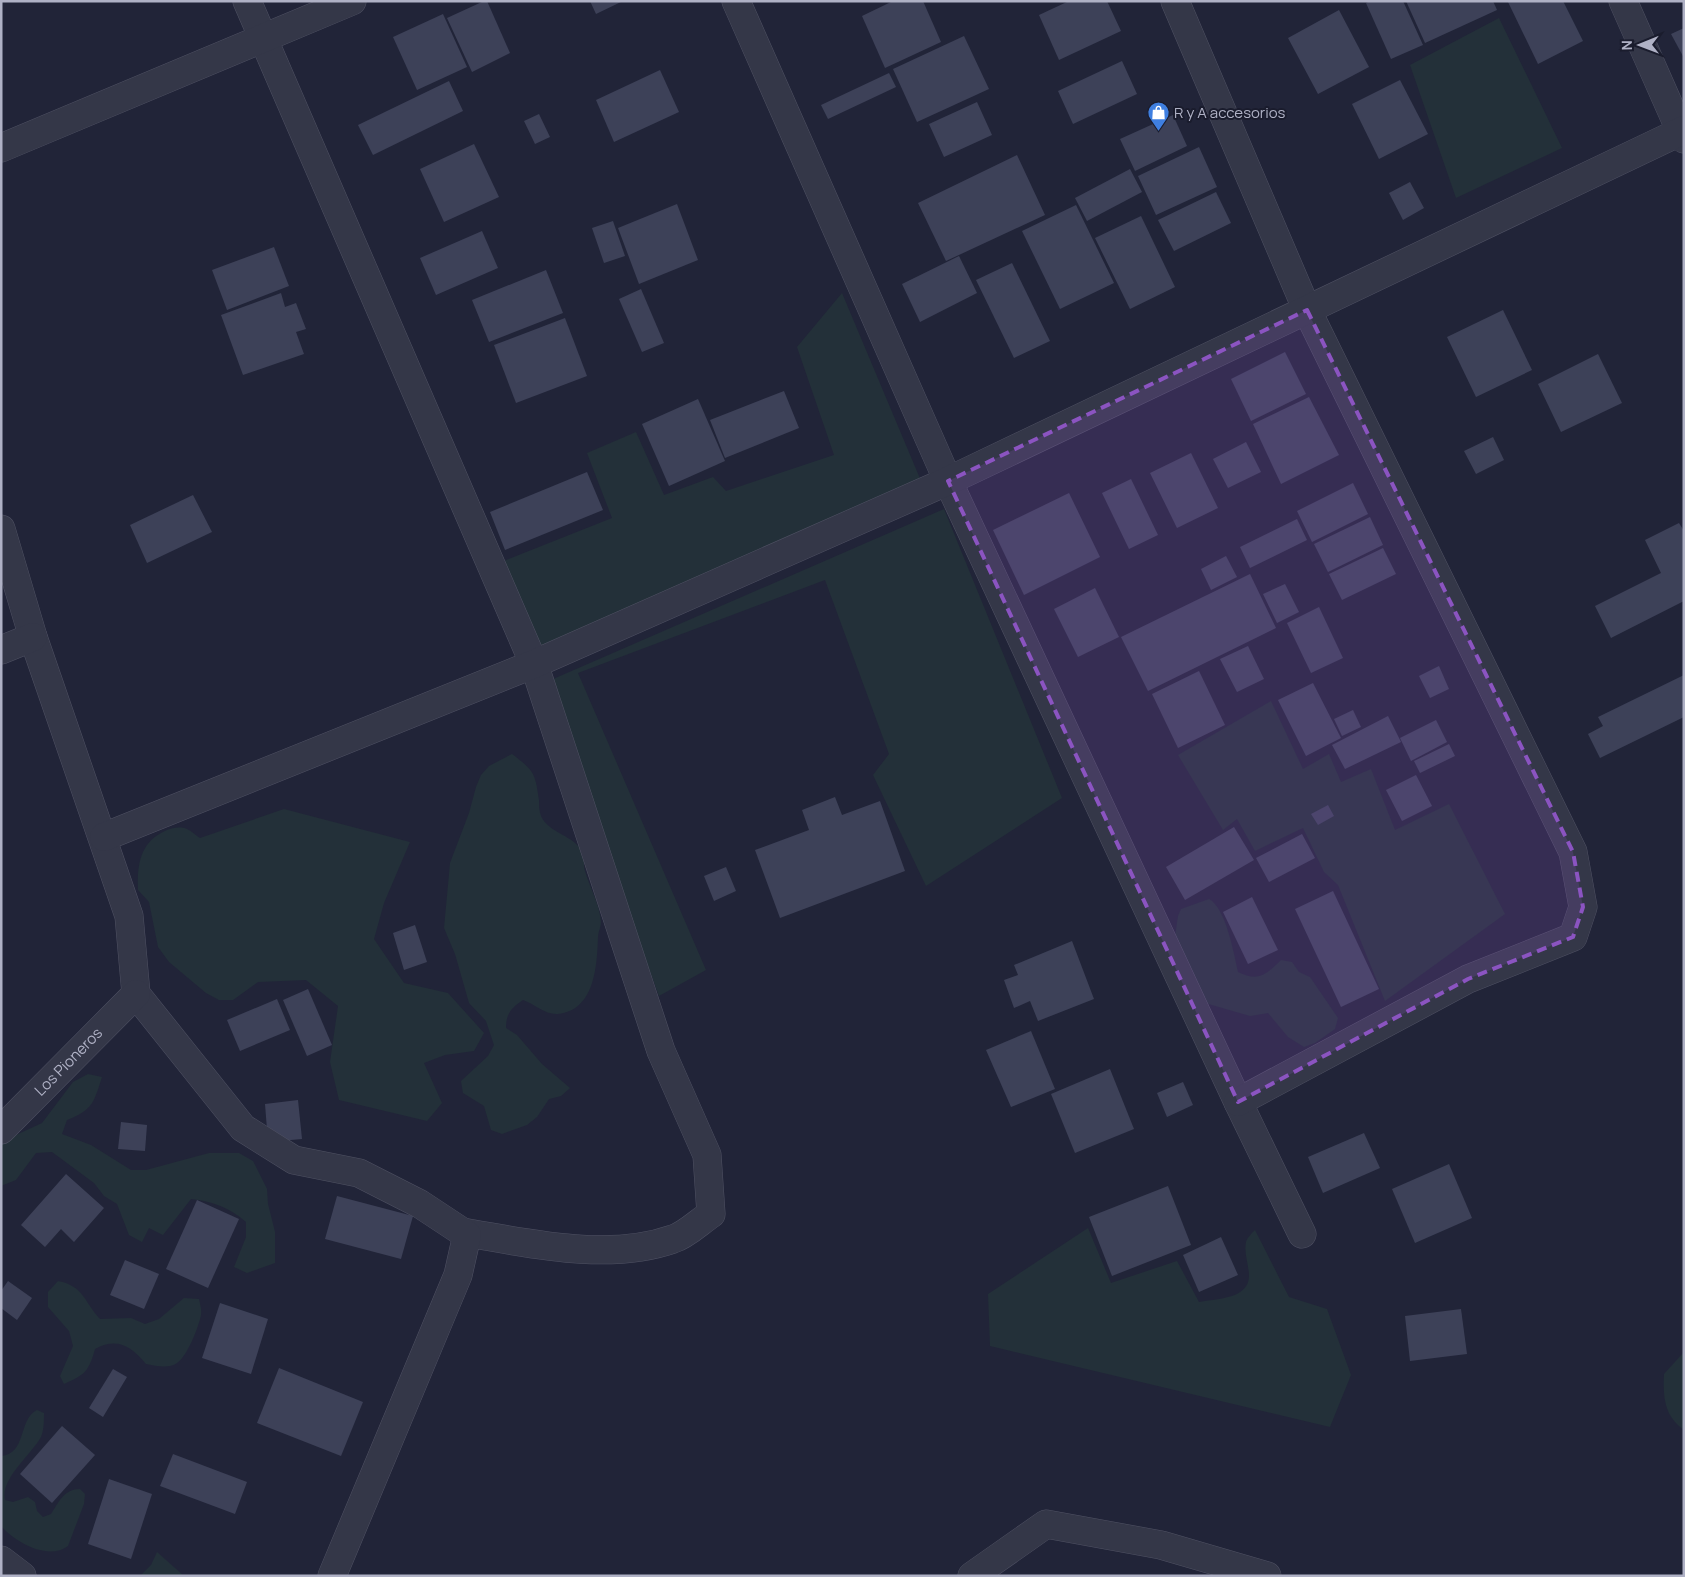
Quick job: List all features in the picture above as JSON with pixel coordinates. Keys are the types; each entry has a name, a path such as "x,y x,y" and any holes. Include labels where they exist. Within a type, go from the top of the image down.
{"street":[{"path":"248,1 262,38 534,664 661,1050 707,1155 711,1214 675,1239 638,1249 560,1248 462,1232"},
{"path":"1,148 352,1"},
{"path":"736,1 948,481 1238,1102 1302,1234"},
{"path":"1175,1 1308,310 1573,852 1582,907 1573,937 1468,980 1238,1102"},
{"path":"104,837 534,664 948,481 1682,134 1623,1"},
{"path":"1,529 33,637 104,837 129,916 136,994 243,1128 294,1160 359,1173 420,1204 468,1235 458,1275 332,1576"},
{"path":"1,650 33,637"},
{"name":"Los Pioneros","path":"1,1130 136,994"},
{"path":"972,1576 1046,1524 1161,1545 1267,1576"},
{"path":"1,1560 22,1576"}],"highlighted area":[{"path":"1307,310 1573,852 1583,907 1573,937 1468,979 1238,1102 948,481"}],"shaded area":[{"path":"1499,18 1562,148 1456,198 1410,65"},
{"path":"842,293 924,488 541,661 501,562 612,518 587,453 636,432 664,495 713,477 726,491 834,455 797,347"},
{"path":"944,509 1062,798 926,886 873,775 889,754 825,580 578,673 706,970 659,996 544,683"},
{"path":"1271,701 1303,769 1329,754 1341,782 1371,769 1395,830 1449,804 1505,914 1385,1001 1338,885 1324,872 1303,828 1255,851 1237,819 1223,830 1178,755"},
{"path":"512,754 525,764 532,773 536,783 540,814 545,822 574,842 583,853 585,871 597,903 601,922 598,935 597,961 592,985 587,996 580,1004 570,1011 553,1014 523,1000 508,1015 506,1028 517,1035 542,1064 570,1088 561,1096 549,1099 537,1117 527,1125 502,1134 491,1130 484,1106 463,1093 461,1081 488,1056 494,1045 486,1021 469,1003 455,954 444,928 450,863 469,813 476,787 481,775 489,766"},
{"path":"284,809 410,842 384,903 374,939 404,983 448,993 484,1033 474,1051 445,1055 424,1063 442,1103 427,1121 339,1100 330,1062 338,1006 306,980 258,982 233,1000 219,1000 206,993 169,962 158,947 149,902 138,890 140,863 145,848 150,841 173,828 184,828 200,838"},
{"path":"1209,899 1215,904 1225,921 1238,972 1256,977 1271,970 1281,960 1292,962 1299,972 1310,977 1338,1018 1335,1029 1315,1043 1304,1047 1288,1037 1268,1013 1250,1016 1205,1003 1174,943 1178,916 1181,909"},
{"path":"88,1074 102,1077 97,1093 87,1109 67,1120 62,1134 91,1145 131,1170 146,1170 209,1153 239,1153 253,1161 267,1189 268,1204 275,1232 275,1263 247,1273 234,1267 246,1237 246,1222 227,1209 199,1200 191,1199 163,1235 149,1228 142,1242 129,1235 117,1204 104,1196 94,1183 52,1152 36,1153 16,1180 1,1186 1,1142 42,1123 73,1082"},
{"path":"1088,1228 1111,1283 1177,1261 1199,1302 1228,1297 1244,1289 1249,1277 1245,1249 1246,1242 1255,1230 1289,1297 1327,1309 1351,1375 1330,1427 990,1346 988,1294"},
{"path":"58,1281 67,1283 78,1291 100,1319 131,1318 145,1324 159,1319 184,1298 199,1299 200,1320 185,1355 174,1365 146,1364 135,1352 123,1345 103,1345 95,1349 91,1362 81,1375 64,1384 60,1376 73,1346 69,1331 48,1307 48,1292"},
{"path":"1684,1352 1684,1430 1672,1419 1666,1405 1664,1374"},
{"path":"37,1410 44,1413 41,1437 17,1467 7,1484 5,1500 13,1502 28,1497 35,1502 37,1511 43,1517 51,1514 66,1494 80,1489 85,1494 84,1504 68,1546 60,1550 51,1551 32,1548 15,1538 1,1526 1,1456 9,1454 15,1449 27,1421 31,1414"},
{"path":"157,1552 184,1576 140,1576 151,1565"}],"building":[{"path":"487,1 510,53 472,72 447,18"},
{"path":"590,1 623,1 596,14"},
{"path":"893,1 923,1 941,42 885,68 862,16"},
{"path":"1069,1 1107,1 1121,31 1059,60 1039,15"},
{"path":"1370,1 1403,1 1423,45 1391,59 1366,3"},
{"path":"1406,1 1493,1 1497,10 1425,43"},
{"path":"1563,1 1583,41 1538,64 1508,2"},
{"path":"1339,10 1369,67 1318,94 1288,38"},
{"path":"443,14 467,67 417,90 393,37"},
{"path":"1684,28 1684,58 1671,34"},
{"path":"964,36 989,89 917,122 893,69"},
{"path":"1122,61 1137,94 1073,124 1058,91"},
{"path":"660,70 679,112 614,142 596,100"},
{"path":"889,73 896,87 828,119 821,105"},
{"path":"1400,80 1428,134 1379,159 1352,104"},
{"path":"449,81 463,111 373,155 358,125"},
{"path":"977,102 992,135 944,157 929,124"},
{"path":"539,114 550,137 535,144 524,121"},
{"path":"1173,115 1187,146 1135,171 1120,139"},
{"path":"474,144 499,197 444,222 420,169"},
{"path":"1199,147 1217,187 1156,215 1138,176"},
{"path":"1017,155 1045,215 946,261 918,203"},
{"path":"1130,169 1142,192 1087,221 1075,198"},
{"path":"1410,182 1424,208 1403,220 1389,193"},
{"path":"1216,192 1231,223 1174,251 1158,220"},
{"path":"677,204 698,260 639,284 618,228"},
{"path":"1076,205 1114,283 1060,309 1022,231"},
{"path":"1141,216 1175,287 1130,309 1095,238"},
{"path":"613,221 625,256 604,263 592,228"},
{"path":"482,231 498,268 436,295 420,258"},
{"path":"274,247 289,286 227,310 212,270"},
{"path":"959,256 977,293 920,322 902,284"},
{"path":"1012,263 1050,341 1014,358 976,280"},
{"path":"546,270 563,313 489,342 472,300"},
{"path":"641,289 664,343 642,352 619,299"},
{"path":"281,293 285,307 296,303 306,329 296,332 304,354 243,375 221,315"},
{"path":"1503,310 1532,370 1476,397 1447,337"},
{"path":"565,318 587,376 516,403 494,345"},
{"path":"1285,352 1306,394 1251,421 1231,379"},
{"path":"1598,354 1622,403 1561,432 1538,384"},
{"path":"784,391 799,428 725,458 710,420"},
{"path":"1309,397 1339,455 1281,484 1253,424"},
{"path":"698,399 725,461 669,486 642,424"},
{"path":"1493,437 1504,460 1476,474 1464,451"},
{"path":"1246,442 1261,472 1228,488 1213,459"},
{"path":"1191,453 1218,508 1177,528 1150,473"},
{"path":"587,472 603,510 505,550 490,512"},
{"path":"1131,479 1158,535 1129,549 1102,493"},
{"path":"1353,483 1368,514 1312,542 1297,511"},
{"path":"1069,493 1100,557 1024,595 993,530"},
{"path":"193,495 212,532 147,563 130,525"},
{"path":"1370,517 1383,545 1328,572 1314,544"},
{"path":"1297,519 1307,540 1250,568 1240,547"},
{"path":"1679,523 1684,531 1684,601 1611,638 1595,606 1661,573 1645,540"},
{"path":"1383,548 1396,574 1342,600 1329,574"},
{"path":"1226,556 1237,577 1211,590 1201,569"},
{"path":"1250,574 1276,628 1148,691 1121,637"},
{"path":"1285,584 1299,612 1277,623 1263,594"},
{"path":"1095,588 1119,637 1078,657 1054,609"},
{"path":"1319,607 1343,658 1311,673 1287,623"},
{"path":"1248,646 1264,679 1237,692 1220,659"},
{"path":"1439,666 1449,689 1430,698 1419,676"},
{"path":"1199,671 1225,725 1178,748 1152,694"},
{"path":"1684,675 1684,717 1600,758 1588,734 1603,726 1598,717"},
{"path":"1313,683 1341,738 1306,756 1278,700"},
{"path":"1353,710 1361,727 1342,736 1334,719"},
{"path":"1388,716 1401,742 1345,769 1332,745"},
{"path":"1436,720 1447,742 1411,761 1400,738"},
{"path":"1449,744 1455,756 1420,773 1414,761"},
{"path":"1416,775 1432,806 1402,821 1386,790"},
{"path":"835,797 842,815 880,801 905,871 780,918 755,850 809,830 802,810"},
{"path":"1328,805 1334,816 1318,825 1311,814"},
{"path":"1234,827 1254,860 1185,900 1166,867"},
{"path":"1302,834 1315,858 1269,882 1256,858"},
{"path":"726,867 736,891 714,901 704,876"},
{"path":"1333,891 1379,989 1341,1007 1295,909"},
{"path":"1252,897 1278,950 1248,964 1223,912"},
{"path":"415,925 427,962 404,970 393,933"},
{"path":"1072,941 1094,999 1038,1021 1030,1001 1014,1008 1004,980 1018,975 1014,965"},
{"path":"308,989 332,1045 307,1056 283,1000"},
{"path":"277,999 290,1030 240,1051 227,1020"},
{"path":"1031,1031 1055,1089 1011,1107 986,1050"},
{"path":"1110,1069 1134,1129 1075,1153 1051,1094"},
{"path":"1183,1082 1193,1105 1167,1117 1157,1093"},
{"path":"298,1100 302,1139 268,1142 265,1104"},
{"path":"121,1122 147,1125 145,1151 118,1149"},
{"path":"1364,1133 1380,1168 1323,1193 1308,1157"},
{"path":"1449,1164 1472,1218 1415,1243 1392,1189"},
{"path":"66,1174 104,1208 74,1242 61,1229 45,1247 21,1225"},
{"path":"1168,1186 1191,1245 1112,1276 1089,1217"},
{"path":"337,1196 413,1216 401,1259 325,1239"},
{"path":"197,1200 239,1219 208,1288 166,1269"},
{"path":"1221,1237 1238,1275 1199,1292 1183,1255"},
{"path":"125,1260 159,1274 144,1309 110,1295"},
{"path":"8,1281 32,1298 17,1320 1,1308 1,1291"},
{"path":"220,1303 268,1319 251,1374 202,1358"},
{"path":"1461,1309 1467,1354 1410,1361 1405,1316"},
{"path":"279,1368 363,1402 341,1456 257,1423"},
{"path":"113,1369 127,1377 103,1417 89,1408"},
{"path":"62,1426 95,1455 52,1503 20,1474"},
{"path":"173,1454 247,1482 235,1514 160,1486"},
{"path":"109,1479 152,1494 131,1559 88,1544"}],"place":[{"name":"R y A accesorios","path":"1158,132"}]}
